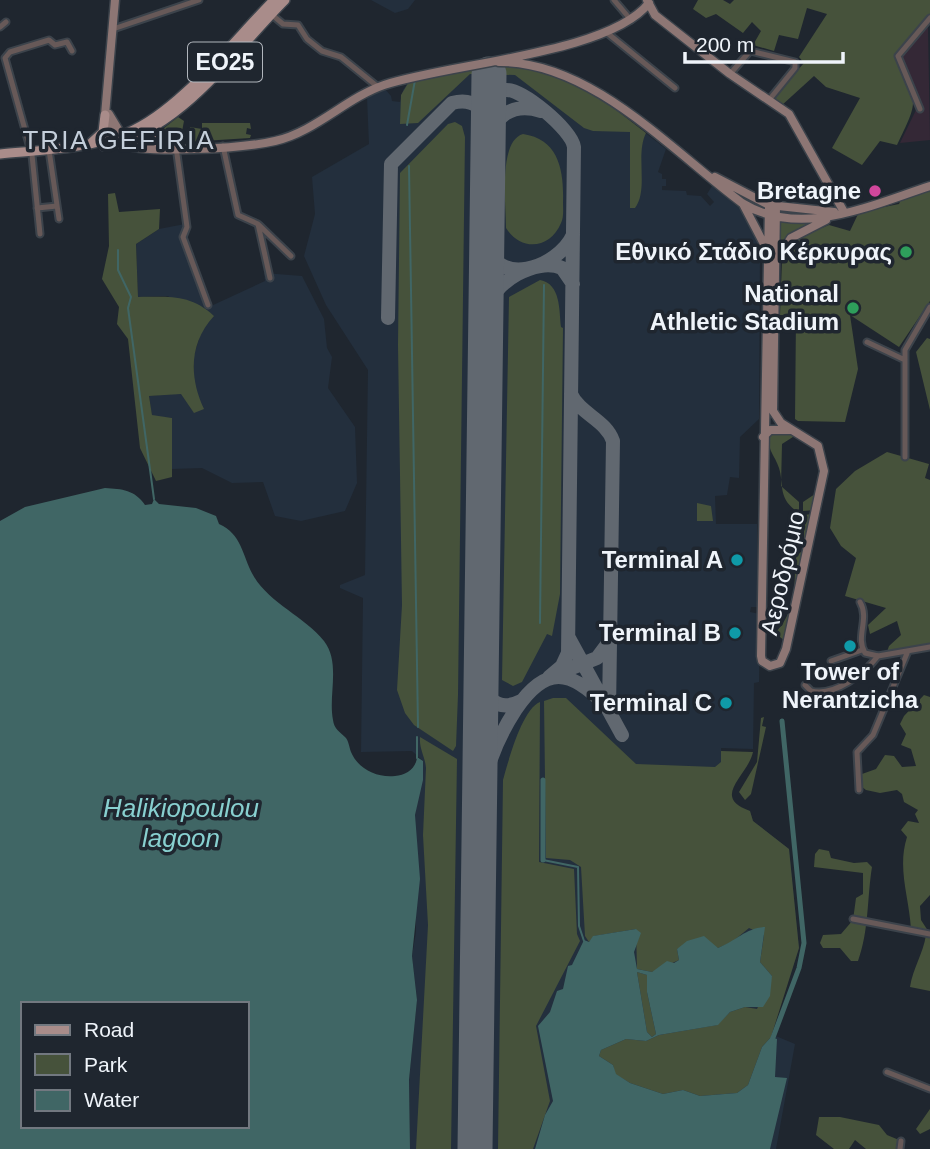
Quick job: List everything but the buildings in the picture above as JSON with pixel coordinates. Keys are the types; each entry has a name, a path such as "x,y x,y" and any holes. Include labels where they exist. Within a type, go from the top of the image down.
{"main road":[{"path":"91,143 103,132 115,0"},
{"name":"ΕΟ25","path":"0,154 91,143 120,136 170,106 274,0"},
{"name":"ΕΟ25","path":"50,149 78,149 162,122 285,0"},
{"path":"105,115 120,136 171,147 266,143 289,136 378,87 431,71 576,44 631,20 649,1 655,15 730,74 791,117 841,201 842,212"},
{"path":"545,50 545,67"},
{"path":"520,54 596,90 742,203 772,216 806,220 831,217"},
{"path":"473,63 545,67"},
{"path":"107,104 120,136"},
{"path":"162,122 152,137 171,147"},
{"path":"692,164 772,206 842,212"},
{"path":"775,267 781,250 791,238 831,217 930,186"},
{"path":"841,201 864,207"},
{"path":"742,203 759,231 767,255"},
{"path":"772,206 772,216"},
{"name":"Αεροδρόμιο","path":"772,216 767,255 769,346 773,411 781,423 818,446 823,460 824,478 786,649 782,660 774,666 766,665 761,656 763,437 769,346 775,267 772,216"},
{"path":"763,437 770,430 795,431"}],"street":[{"path":"113,29 199,0"},
{"path":"614,0 631,20"},
{"path":"271,14 283,24 298,25 311,43 341,57 378,87"},
{"path":"920,109 898,56 929,21"},
{"path":"606,32 675,88"},
{"path":"40,234 31,151 5,56 50,40 55,45 67,42 72,51"},
{"path":"730,74 750,51 795,62 795,68 769,100"},
{"path":"223,146 238,215 258,225 291,256"},
{"path":"171,147 187,227 183,237 208,305"},
{"path":"50,149 60,219"},
{"path":"37,208 57,205"},
{"path":"258,225 270,278"},
{"path":"905,457 905,360 908,341 930,307"},
{"path":"867,341 905,360"},
{"path":"860,601 865,618 862,650"},
{"path":"862,650 869,656 878,656 930,647"},
{"path":"831,661 862,650"},
{"path":"859,790 857,752 873,735 908,651"},
{"path":"805,685 811,691 827,692 844,685 878,656"},
{"path":"853,919 930,934"},
{"path":"887,1072 930,1089"},
{"path":"900,1149 901,1141"}],"shaded area":[{"path":"371,0 415,0 408,9 395,13"},
{"path":"928,27 930,140 900,143 916,110 921,108 900,58"},
{"path":"508,65 588,88 666,149 658,172 662,174 662,179 666,179 666,186 662,186 662,190 686,191 687,195 701,196 710,206 714,202 707,194 712,186 738,207 749,221 760,246 759,419 740,437 739,478 730,477 727,495 715,496 716,524 757,524 757,607 751,607 750,612 760,614 759,682 754,683 753,749 721,748 722,762 718,766 726,804 750,811 753,821 789,849 799,948 771,1034 795,1044 776,1149 410,1149 409,1080 417,1000 412,956 416,932 415,815 423,761 412,751 361,752 363,598 340,588 340,585 365,575 368,370 326,305 304,256 315,214 312,177 369,144 367,97 385,89 392,101 400,102 403,90 410,80"},
{"path":"185,224 182,233 205,301 211,306 265,281 264,273 302,276 324,319 327,348 332,357 328,388 355,427 357,483 345,511 301,521 275,516 263,482 232,483 202,468 172,469 172,418 152,416 149,396 181,393 194,412 194,355 202,329 168,296 138,297 136,244 159,229"}],"green space":[{"path":"698,0 723,0 730,4 734,0 930,0 930,22 925,18 896,56 913,100 909,118 897,145 880,141 862,165 832,148 860,98 826,87 814,76 781,106 771,100 804,63 799,57 827,14 807,8 798,39 779,35 774,51 753,45 761,31 752,22 743,33 716,14 706,18 693,9"},
{"path":"524,65 585,86 646,133 642,151 641,191 635,208 630,208 630,132 593,131 584,128 515,75 470,74 418,123 400,124 401,95 410,80 466,67"},
{"path":"178,117 184,121 180,142 157,139 159,132"},
{"path":"455,122 462,126 465,137 458,695 456,746 453,751 414,725 405,713 397,690 402,605 398,345 400,173 448,124"},
{"path":"202,123 250,123 251,129 247,128 246,134 251,135 250,138 187,142 190,127 202,129"},
{"path":"523,134 545,142 552,150 557,158 562,179 561,223 550,238 535,244 519,241 506,228 507,161 515,139"},
{"name":"National Athletic Stadium","path":"930,190 930,301 899,347 850,315 858,369 845,422 798,421 795,419 796,316 780,315 782,261 790,245 802,236 829,225 850,231 859,212 899,204 901,199"},
{"path":"115,193 119,212 160,209 159,229 136,244 138,297 188,300 214,316 200,337 194,361 196,385 204,409 194,413 181,394 149,396 152,415 172,418 172,477 156,481 140,448 128,339 117,324 119,307 102,279 109,246 108,194"},
{"path":"779,221 812,224 790,234 778,250"},
{"path":"540,280 547,282 555,292 563,328 560,594 552,636 547,634 522,682 513,686 502,680 509,297"},
{"path":"927,338 930,339 930,410 916,352"},
{"path":"773,432 795,435 782,444 781,479 769,446 769,435"},
{"path":"798,436 814,446 820,455 822,479 815,510 803,511 803,502 815,494 817,483 820,483 820,459 815,449"},
{"path":"887,452 929,464 925,478 930,480 930,644 887,652 889,646 901,635 897,621 870,634 868,625 886,608 845,596 856,558 841,546 830,528 836,489 855,471"},
{"path":"782,487 799,502 799,510 795,510 786,500"},
{"path":"697,503 711,506 713,521 697,521"},
{"path":"811,514 804,548 804,530 797,530 799,516"},
{"path":"804,550 785,641 775,633 791,607 795,556"},
{"path":"781,578 788,586 780,615 779,611"},
{"path":"924,695 930,697 930,895 920,906 921,920 930,934 930,991 910,987 926,935 911,929 903,871 907,837 901,830 908,821 919,823 915,814 918,810 904,802 902,794 897,790 880,793 862,787 862,774 876,769 885,755 894,756 902,767 916,766 911,749 901,745 906,734 900,724"},
{"path":"566,698 636,764 715,767 721,762 721,751 753,752 735,785 733,799 750,811 753,821 789,849 799,948 771,1037 762,1047 748,1085 737,1093 700,1096 683,1090 663,1094 630,1083 615,1074 613,1065 599,1056 601,1050 626,1039 646,1041 659,1035 717,1025 730,1012 745,1007 757,1009 772,976 760,962 764,935 749,928 732,942 718,948 695,941 677,949 679,960 652,972 637,969 636,929 594,936 589,942 585,936 581,867 570,860 546,858 544,701"},
{"path":"540,702 539,862 574,869 577,934 580,941 536,1026 550,1101 533,1149 498,1149 503,780 522,725 533,707"},
{"path":"764,717 762,726 766,727 751,794 745,800 739,792 757,762 761,718"},
{"path":"420,737 457,759 451,1149 416,1149 428,925 423,835 426,768"},
{"path":"819,849 829,851 831,858 854,863 867,862 872,867 866,926 858,961 851,961 840,948 823,948 820,943 823,935 841,934 853,920 856,898 863,894 863,873 814,867 815,854"},
{"path":"637,972 647,975 647,992 656,1034 652,1037 647,1032"},
{"path":"930,1109 930,1129 920,1134 916,1129"},
{"path":"819,1117 840,1117 879,1125 887,1135 899,1140 898,1149 866,1149 855,1140 849,1149 834,1149 816,1135"}],"water":[{"name":"Halikiopoulou lagoon","path":"105,488 128,491 145,505 152,504 154,499 159,504 196,508 216,516 219,524 237,539 260,585 324,641 332,659 334,723 358,763 375,774 388,776 407,773 415,765 417,757 423,761 423,780 415,815 420,879 412,956 417,1000 409,1080 410,1149 0,1149 0,521 25,507"},
{"path":"765,927 760,962 772,976 770,996 763,1007 745,1007 730,1012 718,1025 659,1035 646,1041 626,1039 601,1050 599,1056 613,1065 616,1074 630,1083 663,1094 683,1090 700,1096 737,1093 748,1085 762,1047 771,1037 777,1039 775,1077 787,1078 770,1149 535,1149 545,1115 553,1101 538,1026 550,1012 557,991 563,989 568,966 572,965 584,940 589,942 593,936 636,929 641,933 634,952 637,969 652,972 667,961 674,963 679,960 677,949 687,941 704,936 718,948","holes":["637,972 647,975 647,992 656,1034 652,1037 647,1032"]}],"waterway":[{"path":"407,125 415,80"},
{"path":"409,166 418,727"},
{"path":"118,250 118,270 131,297 128,308 154,499"},
{"path":"540,623 544,285"},
{"path":"771,1043 799,968 804,943 782,721"},
{"path":"417,737 417,758"},
{"path":"543,780 543,860"},
{"path":"543,860 578,867 579,926 584,941"}],"taxiway":[{"path":"505,90 523,96 545,111 565,131 574,147 568,653 562,666 549,677"},
{"path":"388,318 391,164 452,103 467,102 478,107 485,117 488,131"},
{"path":"488,145 494,126 506,114 521,108 541,111"},
{"path":"487,240 492,255 501,265 513,269 527,269 554,257 573,235"},
{"path":"486,309 490,299 507,281 529,269 552,265 562,268 573,284"},
{"path":"571,394 580,407 605,428 613,441 609,711"},
{"path":"569,638 622,735"},
{"path":"554,675 597,658 609,642"},
{"path":"482,671 485,688 497,704 521,701"},
{"path":"480,814 487,772 496,747 516,709 538,685 548,679 569,679 581,684 605,705"}],"runway":[{"path":"475,1149 489,74"}],"place":[{"name":"Bretagne","path":"875,191"},
{"name":"Εθνικό Στάδιο Κέρκυρας","path":"906,252"},
{"name":"National Athletic Stadium","path":"853,308"},
{"name":"Terminal A","path":"737,560"},
{"name":"Terminal B","path":"735,633"},
{"name":"Tower of Nerantzicha","path":"850,646"},
{"name":"Terminal C","path":"726,703"}],"district":[{"name":"TRIA GEFIRIA","path":"119,140"}]}
